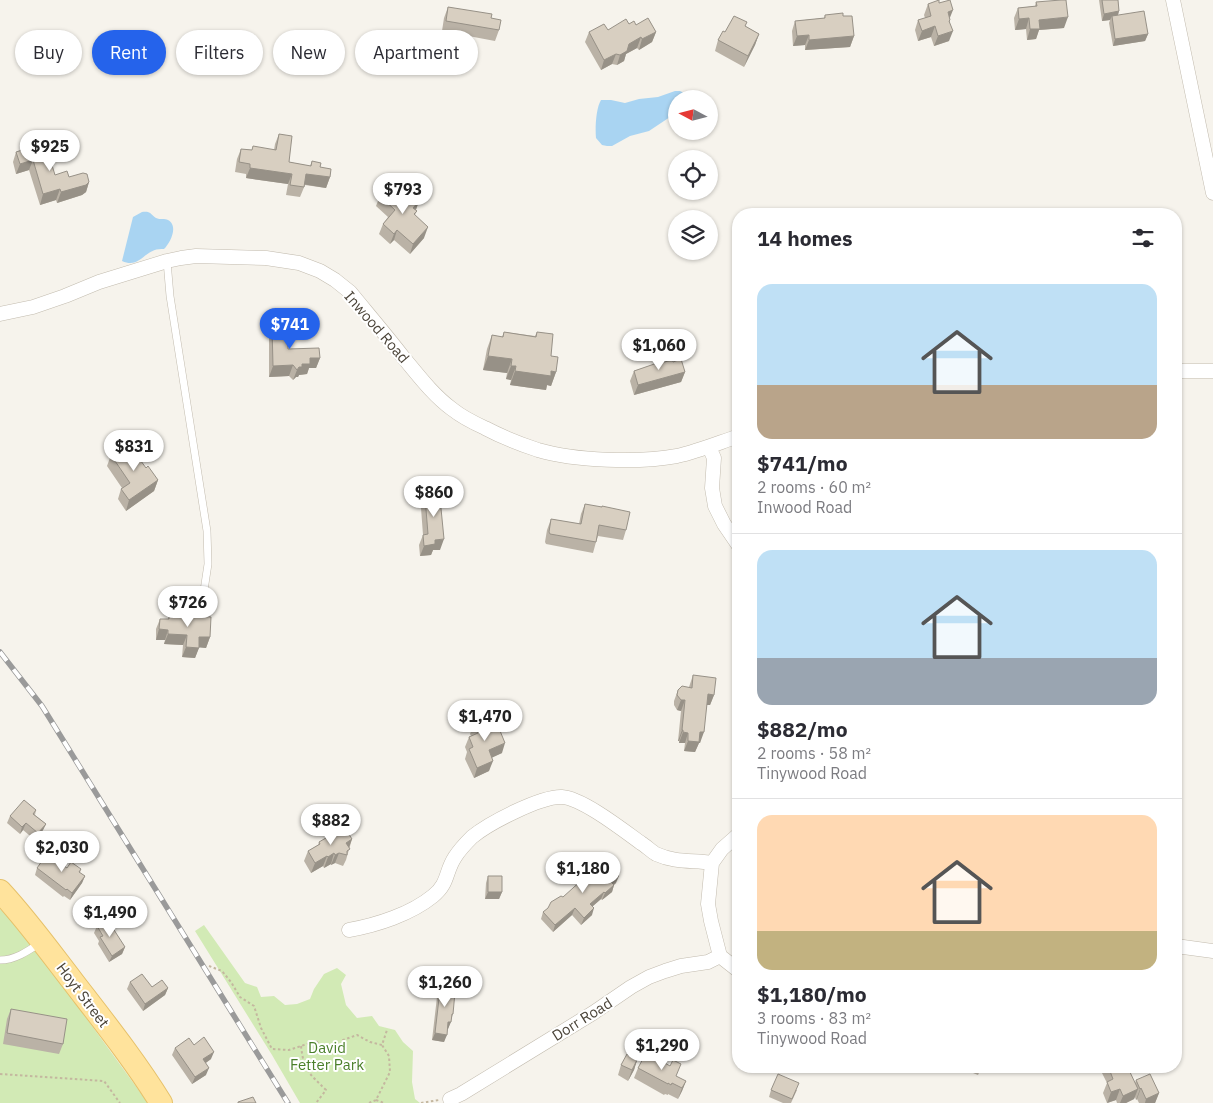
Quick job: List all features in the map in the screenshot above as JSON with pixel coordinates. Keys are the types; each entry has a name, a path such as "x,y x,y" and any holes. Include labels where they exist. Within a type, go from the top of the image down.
{"main road":[{"name":"Hoyt Street","path":"0,891 42,941 129,1056 161,1103"}],"street":[{"path":"1173,0 1213,192"},
{"name":"Inwood Road","path":"0,314 33,307 99,282 167,261 196,256 266,258 300,263 320,271 350,292 425,383 453,410 468,420 510,440 540,450 572,457 612,460 677,456 709,448 732,439"},
{"path":"1182,371 1213,371"},
{"path":"709,448 714,458 712,488 715,506 732,536"},
{"path":"349,930 368,926 402,914 434,896 444,885 455,856 473,836 499,820 552,797 565,797 582,804 655,853 673,860 712,863"},
{"path":"732,840 722,849 712,863 708,904 710,921 720,956 732,965"},
{"path":"1182,947 1213,950"},
{"name":"Dorr Road","path":"450,1099 649,977 665,970 708,962 720,956"}],"lane":[{"path":"167,261 170,296 206,531 208,564 203,597"},
{"path":"0,960 10,959 23,954 42,941"}],"path":[{"path":"209,966 222,971 240,997 254,1006 261,1028 272,1049 288,1050 316,1041 327,1051 341,1052 343,1040 357,1035 370,1042 382,1044"},
{"path":"369,1103 376,1100 390,1072 389,1056 382,1044 387,1030"},
{"path":"301,1046 303,1062 307,1071 326,1090 316,1103"},
{"path":"0,1074 104,1081 120,1103"},
{"path":"421,1103 450,1099"},
{"path":"376,1100 384,1103"}],"green space":[{"path":"0,909 23,931 148,1103 0,1103"},
{"name":"David Fetter Park","path":"204,925 245,983 257,987 261,997 274,996 285,1005 297,1004 310,999 324,974 337,968 346,975 341,984 346,1005 357,1018 372,1016 379,1026 395,1030 403,1042 413,1051 412,1082 415,1099 420,1103 300,1103 195,931"}],"water":[{"path":"668,93 668,118 649,131 630,136 612,146 602,145 596,138 596,118 601,100 625,103"},
{"path":"142,212 149,212 159,219 167,219 173,226 171,239 164,249 152,251 134,263 122,261 133,217"}],"building":[{"path":"939,0 939,3 950,0 953,10 948,12 953,31 938,36 935,26 922,31 918,20 931,16 928,4"},
{"path":"1066,0 1068,17 1039,20 1040,29 1030,29 1029,18 1019,19 1018,8 1037,6 1036,2"},
{"path":"1102,0 1118,0 1119,11 1104,14"},
{"path":"448,7 492,14 491,18 501,20 499,30 446,21"},
{"path":"1144,11 1148,34 1115,39 1112,16"},
{"path":"843,13 843,16 852,16 854,36 809,40 809,35 797,36 795,21 825,18 825,15"},
{"path":"734,16 747,22 745,26 759,34 748,56 718,40"},
{"path":"648,18 656,32 642,39 641,37 629,44 627,51 620,55 616,54 604,60 589,32 604,24 608,30 626,19 629,24 634,21 636,25"},
{"path":"279,134 292,136 289,162 311,166 312,161 321,163 320,167 331,169 330,177 306,174 304,187 290,185 292,174 250,168 250,164 239,162 241,149 252,150 253,146 276,150"},
{"path":"41,144 47,163 51,162 55,175 67,171 69,177 83,173 87,174 89,182 86,185 61,192 60,189 43,194 33,160 20,164 16,152"},
{"path":"389,185 404,199 409,193 419,201 413,208 417,211 414,214 428,227 413,244 397,230 394,234 383,224 395,210 380,196"},
{"path":"272,326 287,326 288,349 319,348 320,358 310,358 310,364 302,364 302,367 299,367 297,370 293,365 273,366"},
{"path":"504,332 536,337 537,332 553,334 551,356 558,357 556,372 551,371 551,376 515,371 516,366 511,366 512,359 488,356 492,335 503,337"},
{"path":"681,359 685,372 638,385 634,371 663,361 673,362"},
{"path":"124,446 128,453 133,450 146,468 148,466 158,480 129,500 121,489 130,483 111,455"},
{"path":"439,488 444,539 435,540 435,544 424,546 423,535 428,534 426,490"},
{"path":"585,504 630,512 626,530 599,525 596,542 550,534 551,519 581,524"},
{"path":"175,614 211,617 210,637 199,637 199,648 186,647 187,635 168,634 168,630 159,629 160,619 175,617"},
{"path":"693,675 716,678 714,695 708,694 704,732 700,732 699,742 688,741 688,733 682,730 685,700 681,700 677,695 678,690 682,686 692,688"},
{"path":"483,720 485,725 496,721 505,743 489,750 493,761 477,768 469,749 473,747 469,737 478,733 474,724"},
{"path":"24,800 36,810 33,814 46,824 38,833 26,823 22,827 10,816"},
{"path":"346,830 352,839 346,843 350,849 347,851 347,855 339,853 335,855 334,853 315,863 308,851 338,831 340,833"},
{"path":"47,854 67,868 71,862 81,869 79,872 85,876 72,893 37,868"},
{"path":"604,860 619,876 611,882 614,885 590,904 594,908 584,918 575,908 555,925 543,912 551,902 561,896 563,897"},
{"path":"488,876 502,876 502,892 488,892"},
{"path":"107,919 125,947 112,956 100,937 103,936 97,926"},
{"path":"142,974 152,987 162,980 168,988 145,1004 130,982"},
{"path":"442,983 454,984 453,991 455,992 453,1014 451,1022 448,1022 447,1035 435,1033"},
{"path":"11,1009 67,1019 63,1044 7,1033"},
{"path":"204,1037 214,1052 203,1059 209,1068 195,1077 175,1048 189,1038 194,1045"},
{"path":"627,1054 637,1060 632,1070 621,1065"},
{"path":"645,1055 657,1061 658,1059 670,1066 673,1060 681,1064 676,1076 686,1081 682,1088 672,1083 671,1085 668,1084 638,1068"},
{"path":"1111,1073 1130,1073 1138,1089 1123,1096 1120,1089 1111,1092 1107,1082 1113,1079"},
{"path":"778,1074 799,1083 792,1099 771,1090"},
{"path":"1150,1074 1159,1093 1146,1099 1136,1080"},
{"path":"253,1097 256,1103 238,1103 238,1102"}],"railway":[{"path":"0,652 42,706 288,1103"}]}
